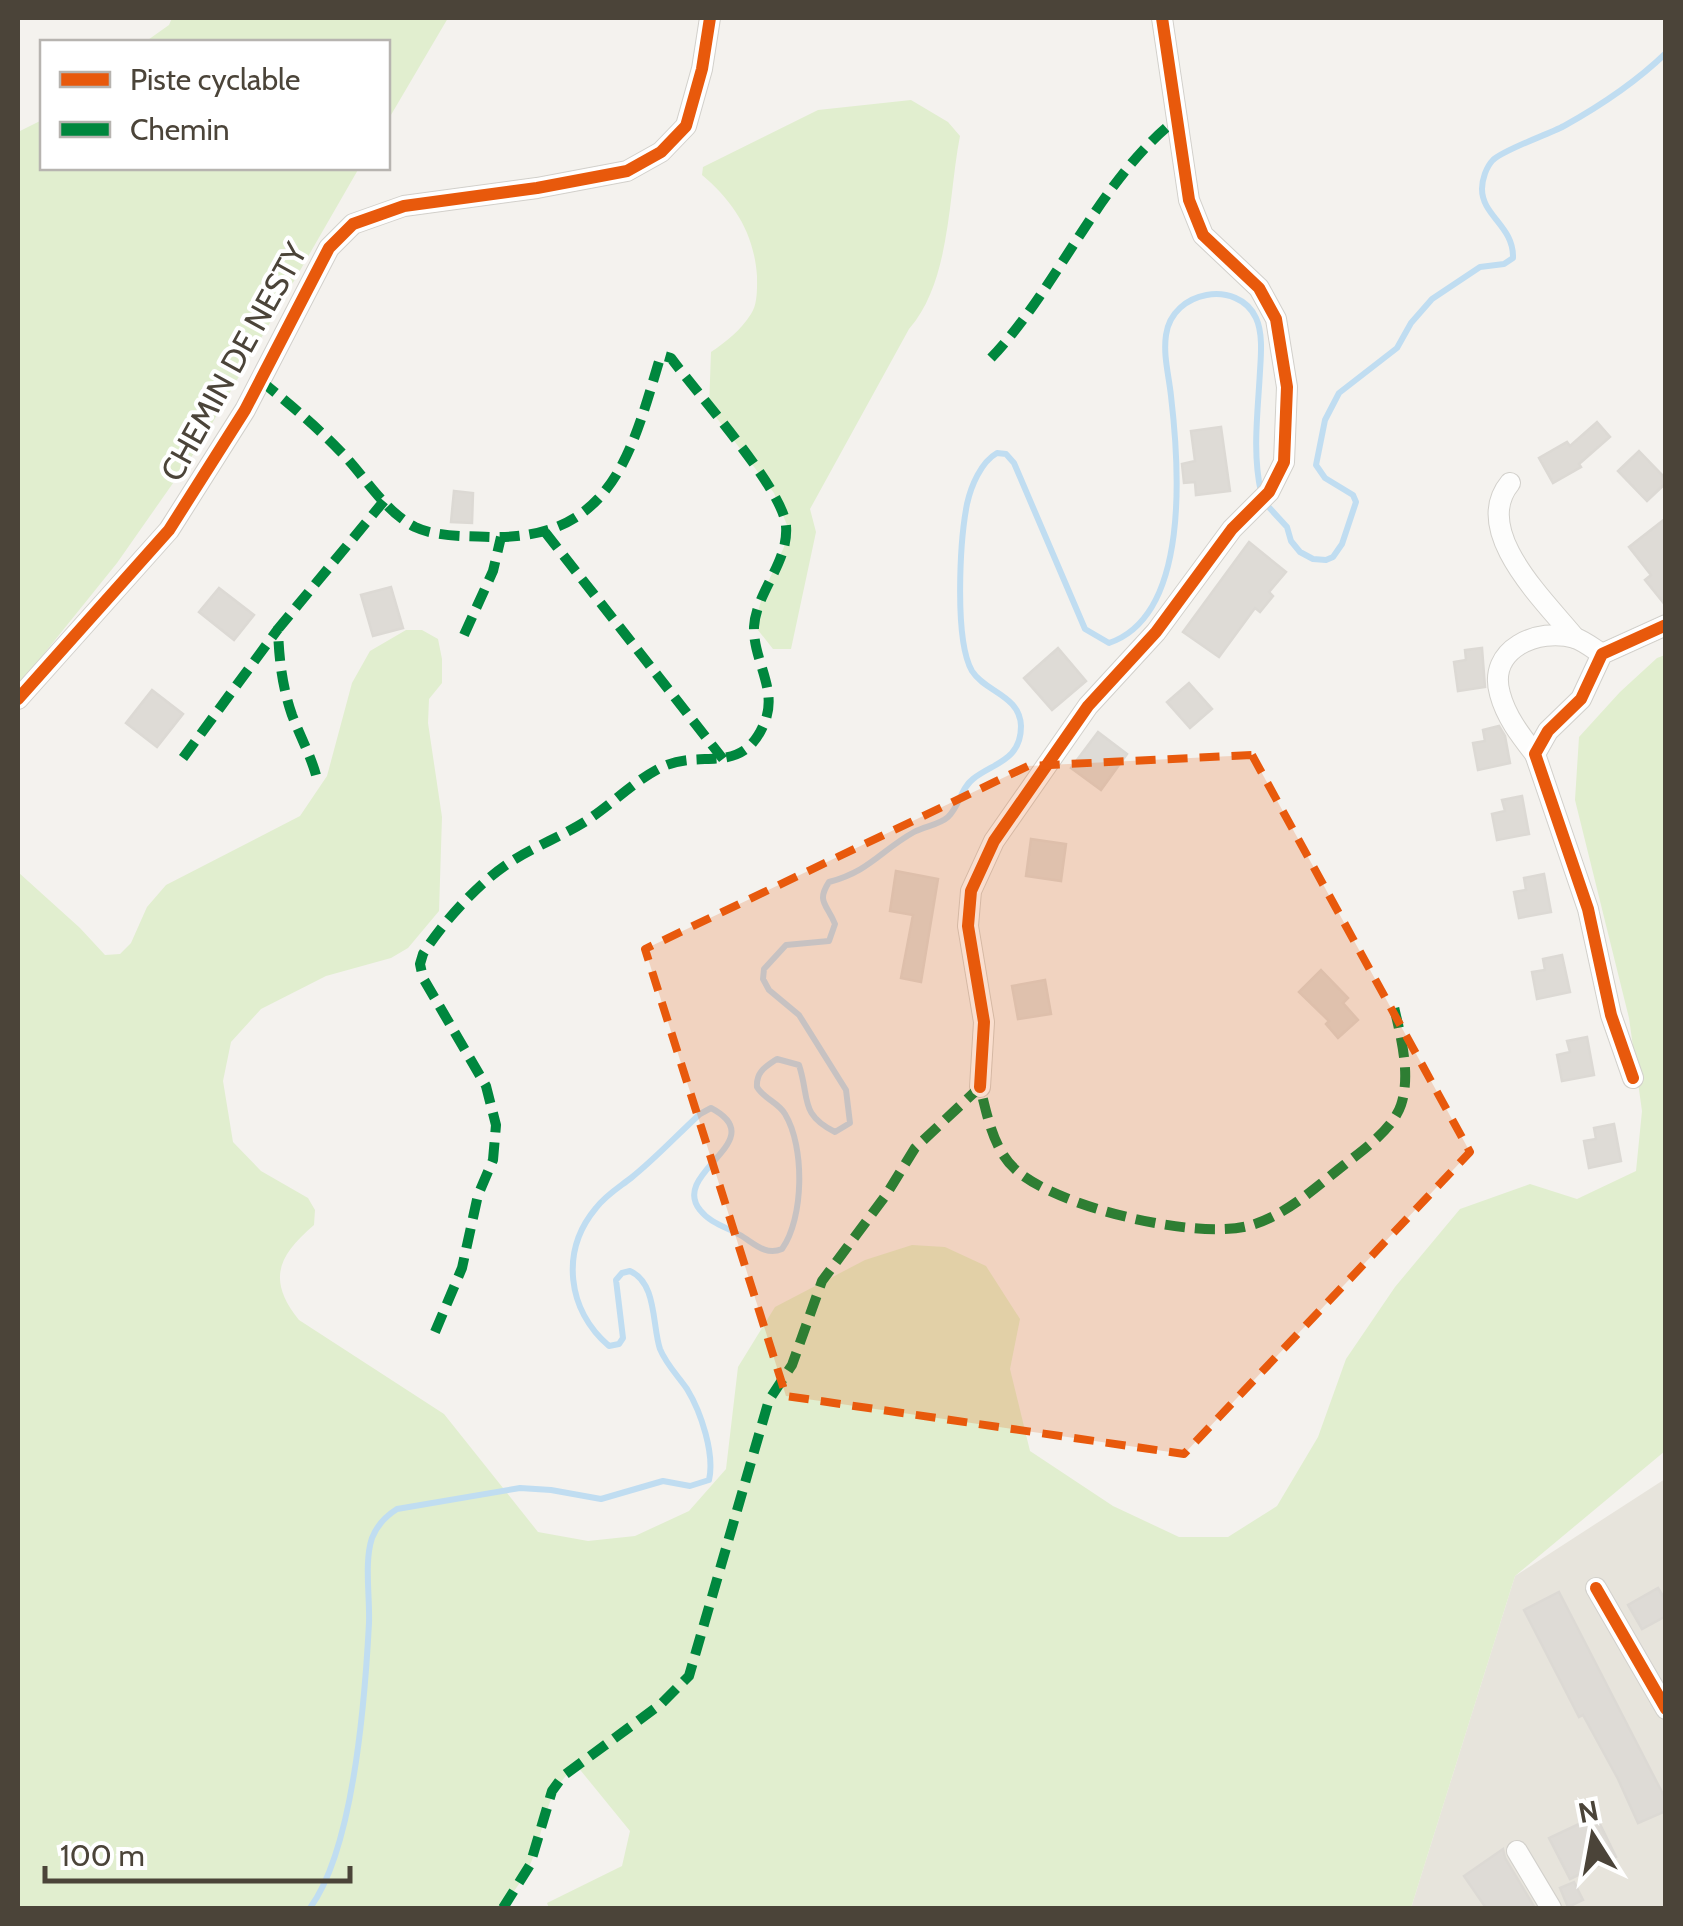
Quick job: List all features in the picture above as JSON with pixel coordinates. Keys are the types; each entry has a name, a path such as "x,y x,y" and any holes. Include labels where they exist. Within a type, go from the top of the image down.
{"street":[{"name":"CHEMIN DE NESTY","path":"18,699 169,530 244,410 330,248 353,224 404,206 538,188 628,170 661,152 686,126 702,69 710,18"},
{"path":"980,1087 984,1022 968,926 971,890 994,841 1088,706 1156,632 1232,528 1268,492 1284,462 1287,387 1276,319 1259,288 1203,235 1189,200 1162,18"},
{"path":"1510,484 1500,495 1497,508 1499,527 1512,559 1575,638 1602,654"},
{"path":"1536,754 1548,731 1581,698 1602,654 1666,626"},
{"path":"1575,638 1534,637 1515,645 1500,664 1498,692 1513,725 1536,754 1588,909 1612,1015 1633,1078"},
{"path":"1596,1588 1666,1709"},
{"path":"1517,1851 1551,1908"}],"highlighted area":[{"path":"1252,755 1470,1152 1184,1454 786,1396 645,949 1028,766"}],"shaded area":[{"path":"1665,1479 1665,1908 1411,1908 1515,1576"}],"green space":[{"path":"172,18 448,18 390,117 390,40 148,40 169,25"},
{"path":"911,100 948,122 960,136 940,263 923,309 810,509 816,532 791,649 773,649 754,625 784,547 787,525 774,493 709,408 711,352 738,330 753,310 757,290 755,260 747,232 724,196 702,175 703,167 818,110"},
{"path":"40,121 40,170 358,170 199,446 117,563 18,686 18,132"},
{"path":"406,630 422,630 438,639 442,659 442,683 429,699 428,723 442,817 439,911 408,948 391,958 326,976 261,1009 231,1042 223,1081 233,1142 261,1171 308,1198 315,1210 314,1225 292,1247 281,1268 282,1292 299,1320 444,1414 538,1532 588,1541 635,1536 689,1511 726,1469 738,1367 775,1307 865,1260 912,1245 945,1247 986,1266 1020,1319 1010,1369 1030,1451 1113,1506 1179,1537 1228,1537 1277,1506 1318,1437 1346,1359 1395,1287 1460,1209 1530,1184 1577,1199 1636,1171 1642,1111 1629,1018 1575,800 1579,737 1620,692 1665,655 1665,1451 1515,1576 1411,1908 549,1908 547,1903 622,1866 630,1831 577,1766 557,1788 529,1867 503,1908 18,1908 18,872 105,955 120,954 131,943 147,907 166,885 300,816 327,776 352,683 370,651"}],"building":[{"path":"1597,422 1610,437 1579,464 1581,467 1553,483 1539,458 1567,442 1570,446"},
{"path":"1221,427 1230,491 1196,495 1195,482 1184,483 1182,464 1195,461 1191,431"},
{"path":"1639,451 1666,479 1647,501 1618,471"},
{"path":"454,491 473,493 472,523 451,522"},
{"path":"1666,518 1666,606 1645,580 1651,575 1629,547"},
{"path":"1249,542 1286,572 1269,592 1273,596 1260,612 1255,608 1219,657 1183,632"},
{"path":"391,587 403,628 373,636 361,595"},
{"path":"219,588 254,615 234,640 199,612"},
{"path":"1058,648 1086,681 1052,710 1024,678"},
{"path":"1482,648 1485,687 1458,691 1454,662 1466,660 1465,650"},
{"path":"1189,683 1212,709 1190,728 1167,702"},
{"path":"152,690 183,714 157,747 126,723"},
{"path":"1499,726 1510,763 1478,770 1473,743 1485,741 1483,730"},
{"path":"1098,732 1127,754 1101,790 1071,768"},
{"path":"1522,796 1529,834 1497,840 1492,814 1505,811 1502,800"},
{"path":"1031,839 1066,844 1061,881 1026,876"},
{"path":"896,871 938,879 921,982 901,978 913,915 890,911"},
{"path":"1544,874 1551,912 1519,918 1514,892 1526,890 1524,878"},
{"path":"1562,955 1570,992 1537,999 1532,972 1545,970 1543,959"},
{"path":"1321,970 1348,998 1343,1003 1358,1020 1338,1038 1326,1024 1329,1021 1299,992"},
{"path":"1045,980 1051,1014 1018,1019 1012,986"},
{"path":"1587,1037 1594,1075 1562,1081 1557,1055 1570,1052 1567,1041"},
{"path":"1614,1124 1621,1161 1589,1168 1584,1141 1596,1139 1594,1128"},
{"path":"1658,1588 1666,1601 1666,1616 1642,1629 1628,1605"},
{"path":"1559,1592 1666,1800 1666,1811 1638,1823 1618,1779 1583,1715 1579,1717 1524,1610"},
{"path":"1596,1816 1616,1857 1570,1879 1549,1838"},
{"path":"1503,1849 1535,1908 1486,1908 1464,1876"},
{"path":"1574,1882 1583,1900 1568,1907 1560,1888"}],"waterway":[{"path":"1265,503 1287,527 1300,552 1313,559 1333,557 1342,544 1356,502 1353,495 1325,478 1316,465 1325,420 1339,393 1397,348 1411,323 1432,299 1480,267 1504,264 1513,258 1509,238 1483,198 1486,170 1507,151 1591,110 1666,53"},
{"path":"310,1908 325,1882 347,1811 367,1655 368,1558 372,1538 382,1521 397,1509 520,1488 601,1499 663,1481 690,1486 709,1480 710,1458 702,1421 687,1389 660,1349 645,1285 630,1271 616,1280 623,1338 619,1344 609,1346 584,1315 577,1298 573,1280 577,1243 584,1225 604,1199 711,1108 727,1120 732,1133 698,1183 694,1196 700,1210 713,1222 760,1248 782,1249 795,1219 799,1163 785,1114 757,1087 760,1074 777,1059 799,1065 808,1104 816,1119 835,1132 850,1123 846,1090 799,1015 769,990 763,979 764,969 786,945 829,941 835,924 823,899 829,882 855,872 914,832 944,820 969,783 1011,754 1020,738 1015,707 972,671 963,637 960,589 964,520 971,490 982,468 997,453 1006,454 1014,463 1085,629 1109,643 1136,627 1154,602 1167,570 1174,534 1176,459 1166,335 1180,308 1206,295 1221,294 1247,306 1260,330 1256,447 1261,492"}],"marked path":[{"path":"991,358 1015,330 1125,171 1177,119"},
{"path":"260,380 331,441 404,520 432,533 490,537 531,534 564,524 589,507 610,485 625,458 660,358 664,356 671,358 755,466 782,510 786,526 783,552 760,602 754,627 769,699 764,724 755,741 732,756 675,762 660,768 586,821 512,861 463,903 423,954 423,978 486,1086 496,1125 493,1160 478,1195 462,1268 435,1332"},
{"path":"316,775 286,694 278,629 384,501"},
{"path":"545,532 723,759"},
{"path":"464,635 493,571 501,537"},
{"path":"183,758 278,629"},
{"path":"503,1908 530,1865 552,1791 563,1776 661,1704 689,1676 769,1400 792,1365 822,1281 886,1195 915,1148 980,1087 1002,1152 1016,1170 1036,1184 1093,1208 1162,1224 1224,1229 1248,1226 1299,1200 1368,1146 1397,1114 1405,1081 1394,1007"}],"cycle path":[{"path":"18,699 169,530 245,410 329,248 353,224 404,206 627,171 661,152 686,126 702,69 710,18"},
{"path":"980,1087 984,1022 968,926 971,891 994,841 1088,706 1156,632 1232,529 1269,492 1284,462 1287,387 1276,319 1259,288 1203,235 1189,200 1162,18"},
{"path":"1633,1078 1611,1015 1588,909 1535,754 1548,731 1581,699 1602,654 1666,625"},
{"path":"1596,1588 1666,1709"}]}
